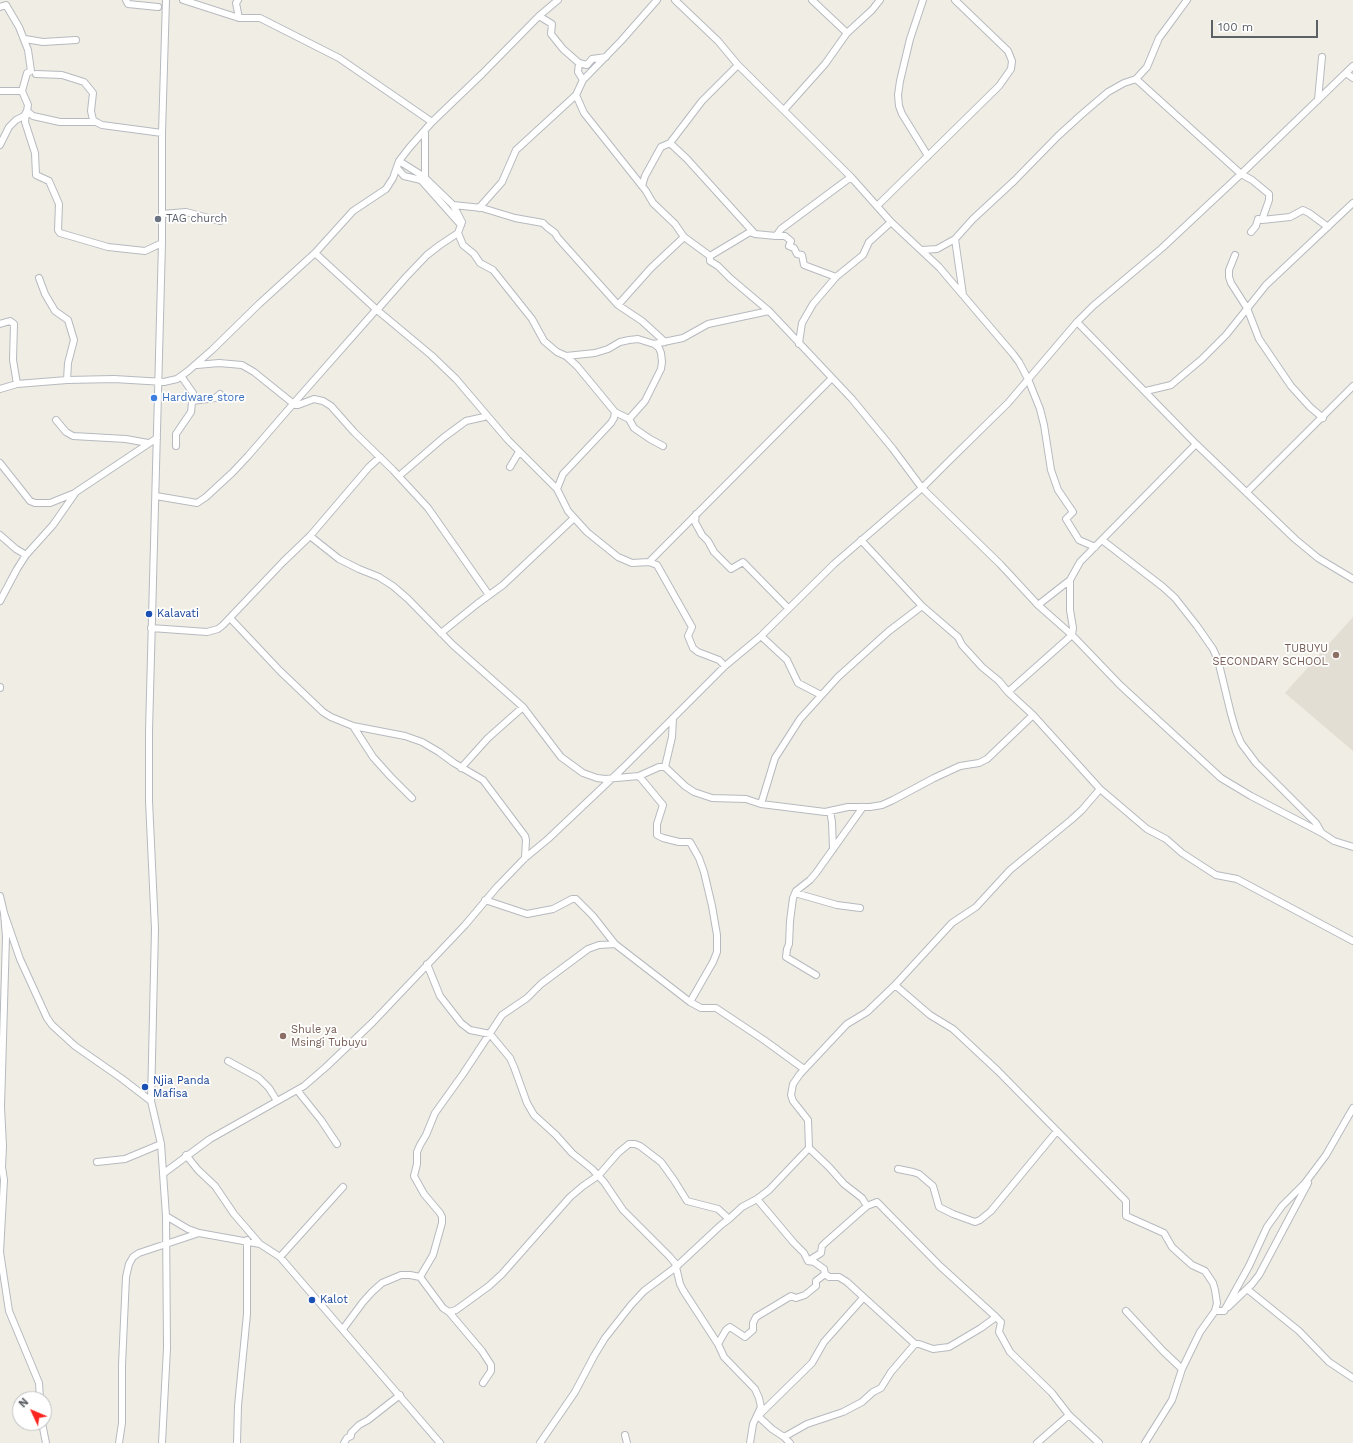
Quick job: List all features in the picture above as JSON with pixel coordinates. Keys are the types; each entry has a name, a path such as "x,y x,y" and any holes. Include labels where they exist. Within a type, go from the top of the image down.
{"street":[{"path":"126,0 128,4 158,7"},
{"path":"162,1443 167,1348 166,1216 161,1144 151,1101 154,929 149,801 151,628 156,496 162,243 162,133 166,0"},
{"path":"183,0 239,18 260,18 339,58 432,122"},
{"path":"238,0 236,3 239,18"},
{"path":"0,389 17,384 67,380 114,379 158,382 169,381 181,376 197,365 259,304 316,253 353,211 386,189 393,178 398,165 409,148 425,132 432,122 539,16 558,0"},
{"path":"478,208 502,182 516,150 576,95 583,80 606,57 657,0"},
{"path":"675,0 718,41 738,64 851,177 891,222 922,250 951,280 1013,354 1028,379 1043,421 1050,470 1056,487 1072,512 1066,519 1079,540 1095,547"},
{"path":"812,0 847,33"},
{"path":"784,110 825,64 847,33 872,10 880,0"},
{"path":"923,0 910,39 898,95 899,106 902,114 928,156"},
{"path":"877,206 999,86 1010,72 1012,66 1008,51 954,0"},
{"path":"1179,0 1179,10"},
{"path":"922,250 937,248 955,239 973,219 1081,115 1108,92 1124,82 1136,79 1148,67 1159,38 1187,0"},
{"path":"0,7 7,2 25,39 31,72 27,73 22,91 28,105 25,122 35,153 36,174 49,181 59,204 58,230 60,233 108,247 145,251 162,243"},
{"path":"539,16 552,24 551,34 563,49 579,63 587,65 592,59 606,57"},
{"path":"25,39 43,42 76,40"},
{"path":"1318,100 1322,57"},
{"path":"579,63 578,72 583,80"},
{"path":"642,186 645,176 661,147 670,143 702,101 738,64"},
{"path":"164,1173 186,1155 219,1133 297,1090 315,1077 346,1048 465,925 486,900 526,858 612,778 725,666 761,636 788,608 861,540 922,488 1008,403 1077,322 1093,306 1162,248 1353,66"},
{"path":"1346,73 1353,78"},
{"path":"36,74 62,75 84,82 93,93 91,111 93,120 96,122"},
{"path":"1136,79 1241,174 1259,185 1269,194 1269,200 1262,220"},
{"path":"0,91 22,91"},
{"path":"576,95 584,113 642,186 653,203 675,224 684,236 710,256 710,261 718,266 769,311 866,415 922,488 990,554 1038,605 1072,635 1120,685 1221,778 1334,841 1353,848"},
{"path":"27,112 33,116 60,122 96,122 162,133"},
{"path":"0,144 9,127 27,112"},
{"path":"425,132 425,178"},
{"path":"670,143 687,159 755,234"},
{"path":"156,496 197,502 206,497 233,472 274,428 293,404 427,255 440,244 458,233 462,222 453,205 425,178 398,165"},
{"path":"398,165 404,176 421,180 461,224"},
{"path":"776,236 781,229 851,177"},
{"path":"1146,391 1164,387 1175,382 1226,335 1266,285 1353,203"},
{"path":"453,205 478,208 515,218 543,223 555,233 618,304 642,321 665,342"},
{"path":"1251,232 1256,226 1258,219 1262,220 1290,217 1303,210 1328,227"},
{"path":"162,214 186,212 220,221"},
{"path":"799,344 801,329 805,318 816,300 836,277 863,255 869,242 891,222"},
{"path":"710,256 750,232 755,234 785,236 791,241 789,246 794,248 797,254 802,255 804,265 836,277"},
{"path":"458,233 463,245 474,254 480,263 493,270 528,314 544,341 557,352 566,356 586,376 615,412 629,419 634,428 663,446"},
{"path":"618,304 651,268 684,236"},
{"path":"955,239 963,296"},
{"path":"316,253 376,311 443,366 468,392 519,452 556,489 563,503 574,518 605,548 618,557 632,563 652,562 659,568 692,627 688,636 693,648 698,652 719,660 725,666"},
{"path":"1235,255 1229,270 1229,277 1231,283 1248,308 1259,339 1285,380 1310,407 1323,418"},
{"path":"39,278 45,294 55,311 68,320 74,340 68,363 67,380"},
{"path":"566,356 595,353 608,349 620,342 629,340 638,340 654,344 665,342 683,338 708,324 769,311"},
{"path":"0,324 10,321 14,324 13,360 17,384"},
{"path":"1077,322 1146,391 1196,444 1304,547 1323,561 1353,579"},
{"path":"629,419 645,401 661,369 661,353 659,348 654,344"},
{"path":"197,365 219,363 246,367 293,404 298,405 314,399 319,399 331,406 354,432 400,476 428,508 489,595"},
{"path":"176,446 176,434 191,412 193,393 181,376"},
{"path":"649,562 832,378"},
{"path":"1248,492 1323,418 1353,386"},
{"path":"192,401 215,398 220,394"},
{"path":"556,489 564,474 611,423 615,412"},
{"path":"400,476 466,420 484,418"},
{"path":"56,420 67,434 73,436 126,439 148,443"},
{"path":"0,463 23,492 35,504 50,503 76,492 157,438"},
{"path":"1038,605 1070,580 1078,566 1095,547 1196,444"},
{"path":"510,467 519,452"},
{"path":"151,628 202,632 213,631 223,625 310,536 380,456"},
{"path":"0,601 26,555 53,525 76,492"},
{"path":"696,514 695,522 714,552 731,569 743,562 788,608"},
{"path":"441,633 503,585 574,518"},
{"path":"0,535 18,551 26,555"},
{"path":"310,536 339,559 379,577 393,586 408,599 453,645 522,707 565,760 580,771 601,779 639,776 659,767 665,767 685,786 701,794 721,799 746,799 761,804 825,812 848,807 870,807 882,805 950,770 969,764 978,763 987,759 1033,715"},
{"path":"861,540 922,606 958,637 962,645 982,667 1000,681 1008,692 1033,715 1100,789 1147,829 1166,839 1182,853 1216,875 1237,879 1353,941"},
{"path":"1102,540 1163,587 1175,598 1197,626 1213,649 1218,660 1231,714 1241,743 1256,763 1316,823 1322,833"},
{"path":"1008,692 1072,635 1070,580"},
{"path":"761,804 775,758 793,728 838,677 889,631 922,606"},
{"path":"230,618 317,707 330,716 353,726 418,740 434,748 461,768 483,780 524,834 526,839 526,858"},
{"path":"761,636 786,660 798,683 821,695"},
{"path":"461,768 488,738 522,707"},
{"path":"665,767 672,737 673,718"},
{"path":"353,726 373,757 412,798"},
{"path":"639,776 663,805 657,824 657,835 679,842 690,842 699,858 704,872 712,906 717,935 717,954 690,1002"},
{"path":"867,1206 862,1198 844,1184 809,1148 808,1120 793,1101 791,1094 794,1082 804,1069 847,1024 867,1012 895,985 952,923 976,907 1010,870 1071,820 1082,810 1100,789"},
{"path":"816,975 786,957 787,948 790,944 791,906 795,893 813,876 863,807"},
{"path":"830,810 833,848"},
{"path":"795,893 837,905 860,908"},
{"path":"0,896 4,913 20,960 52,1026 74,1046 121,1078 151,1101"},
{"path":"486,900 527,914 553,909 575,899 593,916 615,944 690,1002 700,1008 716,1008 804,1069"},
{"path":"4,913 6,937 2,1095 2,1167 4,1180 0,1252 9,1311 39,1383 40,1391"},
{"path":"420,1277 433,1255 441,1227 442,1217 424,1194 414,1178 417,1164 417,1152 420,1144 426,1136 435,1112 463,1074 502,1015 527,998 541,984 585,951 599,945 615,944"},
{"path":"427,964 440,996 460,1023 470,1030 490,1034 513,1064 522,1091 531,1111 572,1153 599,1175 617,1203 629,1217 669,1256 676,1267 683,1290 728,1362 755,1389 761,1403 758,1416"},
{"path":"895,985 930,1015 953,1029 998,1070 1126,1202 1126,1216 1164,1233 1172,1247 1192,1265 1205,1271 1213,1283 1217,1303 1215,1311 1200,1332 1182,1369 1172,1400 1145,1443"},
{"path":"228,1061 259,1078 269,1088 277,1101"},
{"path":"297,1090 321,1120 337,1144"},
{"path":"1224,1311 1249,1266 1267,1227 1282,1206 1313,1172 1326,1155 1353,1108"},
{"path":"898,1169 919,1174 933,1186 939,1207 975,1222 991,1211 1057,1131"},
{"path":"449,1312 456,1310 494,1282 516,1260 570,1197 599,1175 626,1146 631,1143 648,1151 661,1162 687,1201 718,1209 730,1219"},
{"path":"97,1162 121,1160 161,1144"},
{"path":"540,1443 576,1392 594,1356 615,1324 644,1291 676,1267 742,1207 769,1190 809,1148"},
{"path":"186,1155 212,1184 234,1214 260,1244"},
{"path":"1215,1311 1224,1311 1259,1275 1313,1172"},
{"path":"280,1256 343,1188"},
{"path":"756,1199 804,1253 808,1261"},
{"path":"808,1261 821,1253 822,1246 867,1206 877,1202 940,1266 1001,1322 999,1332 1010,1352 1052,1393 1070,1415 1099,1443"},
{"path":"166,1216 188,1229 199,1233 247,1240 260,1244 280,1256 440,1443"},
{"path":"119,1443 122,1423 122,1365 127,1271 133,1257 139,1253 199,1233"},
{"path":"237,1443 238,1406 247,1314 247,1240"},
{"path":"808,1261 814,1262 824,1269 828,1278 839,1277 843,1279 916,1344 933,1349 949,1347 981,1328 996,1317"},
{"path":"718,1344 726,1330 730,1327 745,1337 753,1330 753,1323 756,1317 772,1309 791,1296 796,1298 805,1295 816,1286 816,1281 825,1274"},
{"path":"343,1329 363,1302 382,1283 402,1275 420,1277 440,1305 449,1312 482,1351 491,1365 491,1371 483,1383"},
{"path":"1247,1289 1299,1331 1329,1362 1353,1378"},
{"path":"750,1443 753,1424 758,1416 812,1363 824,1342 863,1298"},
{"path":"1126,1311 1182,1369"},
{"path":"784,1437 807,1424 843,1412 862,1402 873,1392 881,1388 891,1372 916,1344"},
{"path":"344,1443 359,1425 368,1420 400,1395"},
{"path":"1037,1443 1070,1415"},
{"path":"758,1416 790,1443"},
{"path":"44,1431 46,1443"},
{"path":"625,1435 627,1443"}],"shaded area":[{"name":"TUBUYU SECONDARY SCHOOL","path":"1353,617 1353,751 1285,693"}],"place":[{"name":"TAG church","path":"158,219"},
{"name":"Hardware store","path":"154,398"},
{"name":"Kalavati","path":"149,614"},
{"name":"TUBUYU SECONDARY SCHOOL","path":"1336,655"},
{"name":"Shule ya Msingi Tubuyu","path":"283,1036"},
{"name":"Njia Panda Mafisa","path":"145,1087"},
{"name":"Kalot","path":"312,1300"}]}
